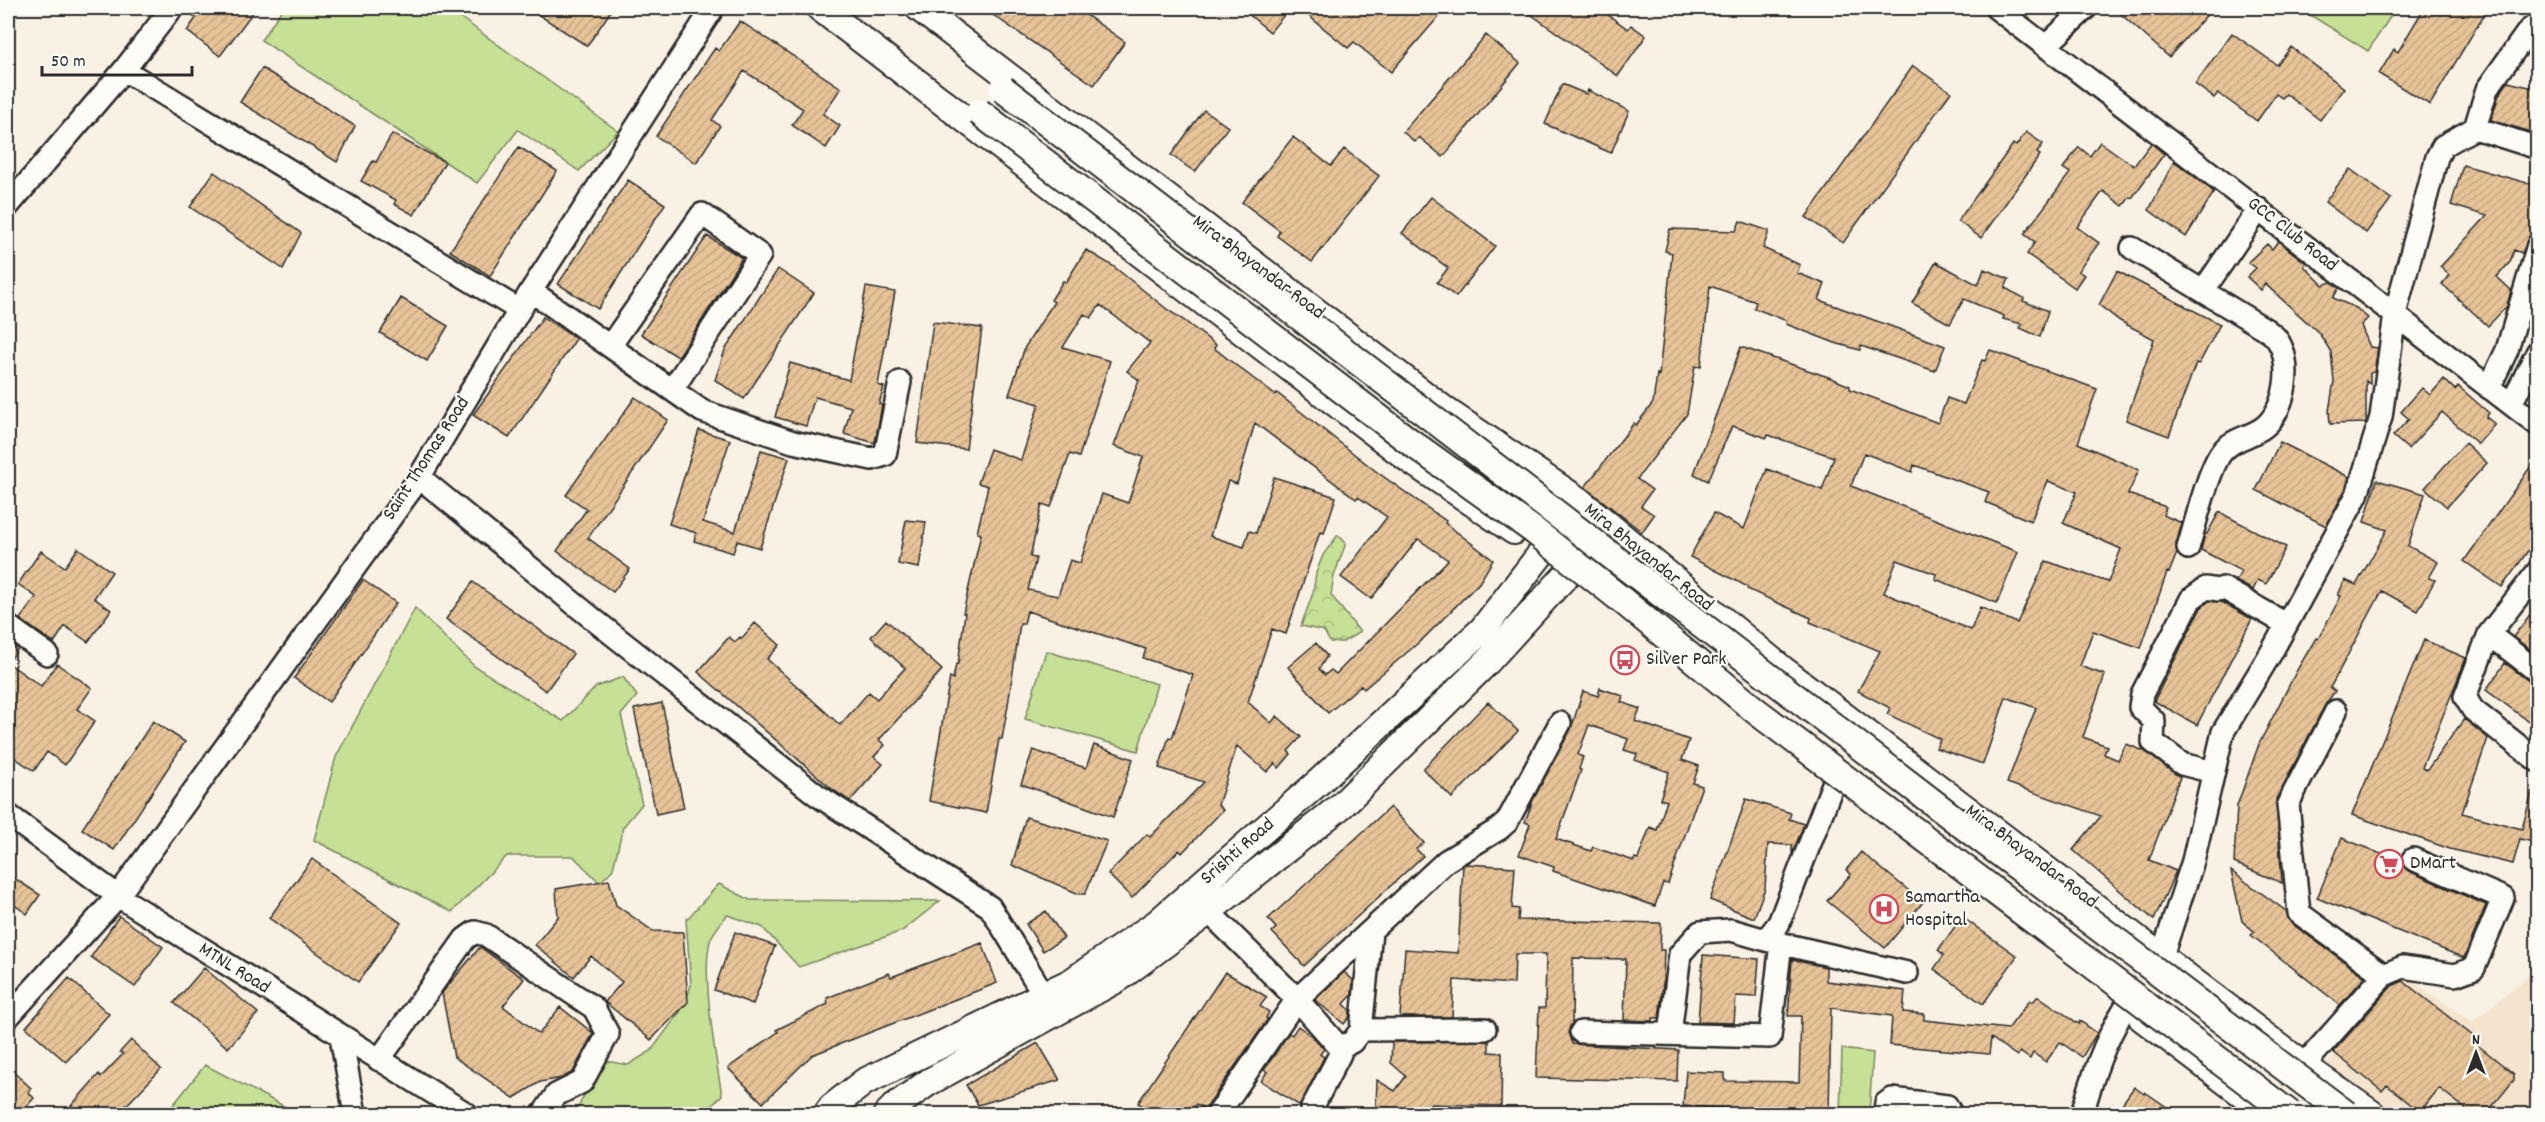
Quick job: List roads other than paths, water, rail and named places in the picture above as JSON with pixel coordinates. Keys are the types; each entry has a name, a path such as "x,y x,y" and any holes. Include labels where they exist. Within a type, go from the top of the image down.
{"main road":[{"path":"820,8 1410,460 1544,551 1744,717 2268,1114"},
{"path":"915,8 946,46 1957,821 2346,1114"},
{"name":"Mira Bhayandar Road","path":"920,8 1446,411 1578,500 1782,669 2304,1065 2372,1114"},
{"path":"871,46 933,77 1409,441 1533,530 1756,711 2290,1114"},
{"name":"Srishti Road","path":"887,1114 929,1082 1109,983 1123,960 1156,922 1321,780 1483,629 1544,551 1578,500"},
{"name":"Srishti Road","path":"826,1114 864,1082 1071,982 1123,960 1208,911 1342,806 1486,663 1570,571 1608,524"},
{"path":"1321,780 1342,806"}],"street":[{"path":"8,206 124,70 172,8"},
{"name":"Saint Thomas Road","path":"8,1017 118,896 419,477 519,310 713,8"},
{"name":"GCC Club Road","path":"1996,8 2538,425"},
{"path":"2047,45 2086,8"},
{"path":"2162,956 2193,861 2223,732 2271,653 2357,495 2381,417 2395,314 2437,157 2443,146 2475,128 2487,89 2493,79 2529,30 2538,24"},
{"path":"124,70 519,310"},
{"path":"2475,128 2538,148"},
{"path":"2203,291 2259,209"},
{"path":"610,346 702,214 760,255 672,390"},
{"path":"2489,388 2507,350 2538,245"},
{"path":"2132,248 2276,338 2283,352 2286,370 2279,406 2273,418 2264,427 2231,443 2221,452 2188,548"},
{"path":"531,291 702,411 793,442 872,459 885,455 900,382"},
{"path":"2511,404 2538,351"},
{"path":"419,477 598,623 817,795 990,907 1044,995"},
{"path":"2537,573 2489,634 2465,697 2473,710 2538,761"},
{"path":"2213,772 2182,764 2153,741 2154,721 2140,707 2142,694 2191,599 2206,588 2218,590 2223,588 2286,624"},
{"path":"8,626 47,654"},
{"path":"2489,634 2538,672"},
{"path":"2336,711 2288,804 2300,913 2384,975"},
{"path":"1218,1114 1297,999 1446,861 1507,822 1560,723"},
{"path":"1581,1032 1770,1037 1774,942 1779,922 1833,784"},
{"name":"MTNL Road","path":"8,815 118,896 467,1114"},
{"path":"2304,1065 2384,975 2403,967 2455,975 2474,968 2503,898 2413,859"},
{"path":"1208,911 1297,999 1339,1047 1340,1054 1312,1108"},
{"path":"1670,1034 1680,954 1700,932 1731,930 1907,973"},
{"path":"379,1060 465,939 476,932 486,935 594,1008 608,1034 582,1082 556,1095 543,1114"},
{"path":"1339,1047 1352,1042 1362,1030 1371,932"},
{"path":"2082,1114 2097,1062 2108,1036 2126,1006"},
{"path":"1362,1030 1485,1029"},
{"path":"341,1037 355,1114"},
{"path":"1885,1114 1886,1103 1892,1099 1947,1106 1951,1114"}],"place":[{"name":"Silver Park","path":"1625,660"},
{"name":"DMart","path":"2389,864"},
{"name":"Samartha Hospital","path":"1884,909"}]}
